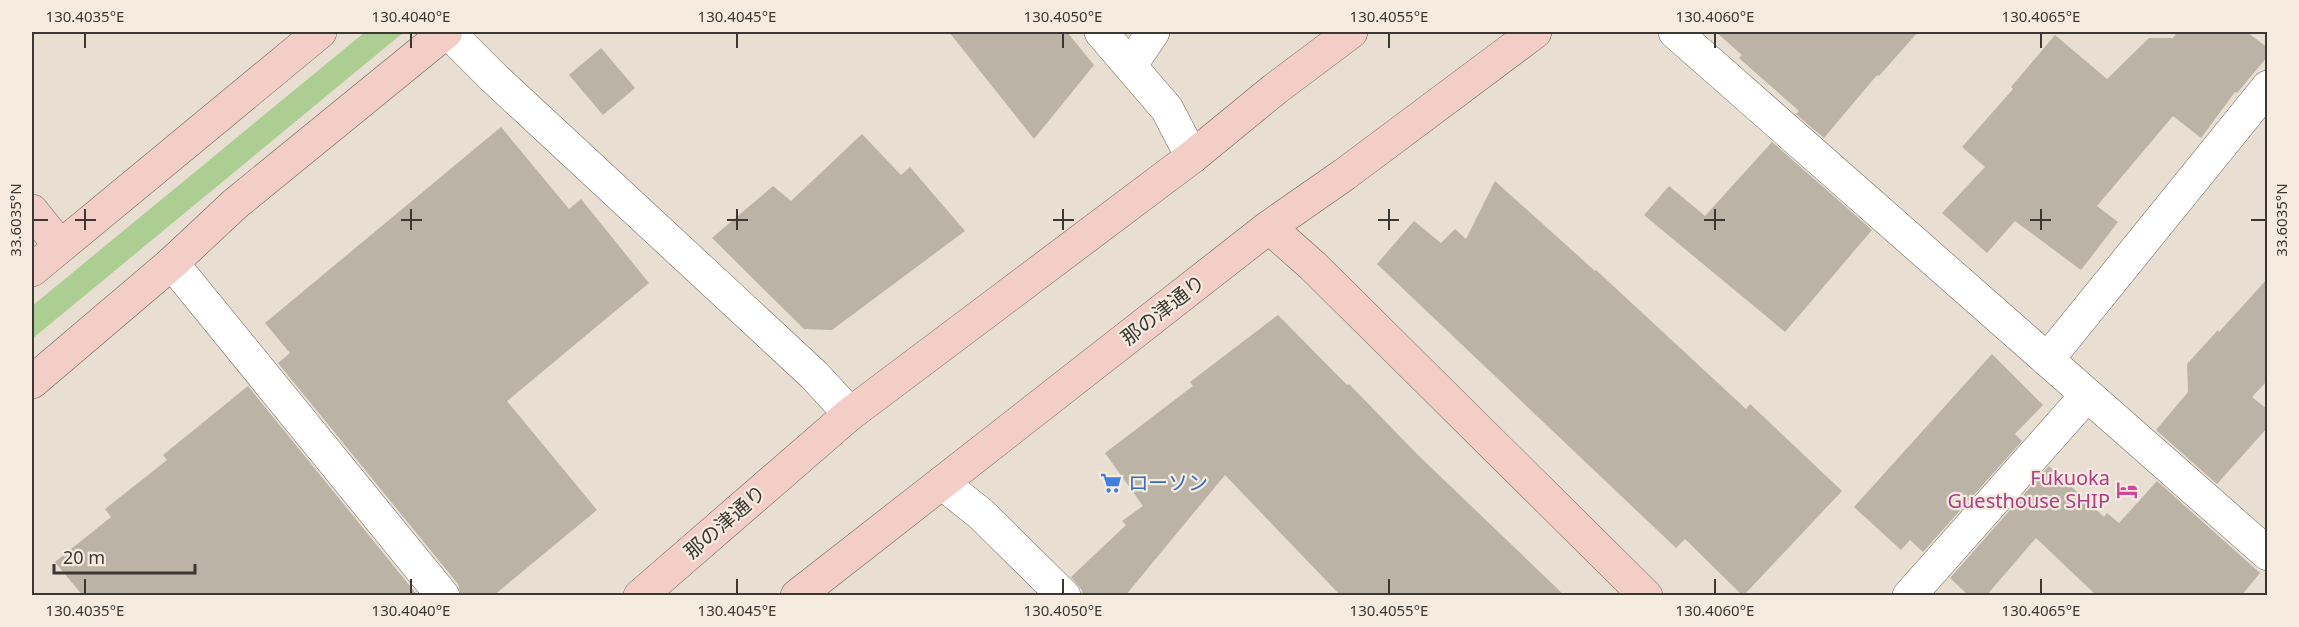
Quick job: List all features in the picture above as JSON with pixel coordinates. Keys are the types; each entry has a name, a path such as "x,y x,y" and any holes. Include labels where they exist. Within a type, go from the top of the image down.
{"main road":[{"path":"32,270 320,32"},
{"path":"32,382 172,263 235,204 447,32"},
{"name":"那の津通り","path":"640,596 850,414 1192,156 1351,32"},
{"name":"那の津通り","path":"797,596 1269,227 1345,174 1535,32"},
{"path":"32,211 60,246"},
{"path":"1269,227 1313,266 1647,596"}],"street":[{"path":"447,32 814,375 850,414"},
{"path":"1101,32 1167,109 1192,156"},
{"path":"1130,66 1153,32"},
{"path":"1675,32 2268,554"},
{"path":"2047,360 2268,87"},
{"path":"172,263 443,596"},
{"path":"1909,596 2087,395"},
{"path":"942,483 981,514 1064,596"}],"green space":[{"path":"365,32 404,32 32,339 32,306"}],"building":[{"path":"949,32 1067,32 1094,65 1034,139"},
{"path":"1716,32 1918,32 1879,76 1877,75 1824,138 1796,114 1799,111 1739,58 1742,55"},
{"path":"2177,32 2247,32 2268,48 2268,56 2237,93 2235,92 2201,138 2173,116 2097,206 2118,222 2081,270 2015,221 1987,253 1942,213 1985,167 1962,147 2013,89 2011,87 2055,35 2107,79 2149,38 2173,38"},
{"path":"601,48 635,88 603,115 569,75"},
{"path":"501,127 569,209 581,199 649,283 507,401 597,510 493,596 461,596 458,584 278,363 290,353 265,323"},
{"path":"862,134 901,175 910,167 965,231 832,330 804,329 712,238 773,186 791,201"},
{"path":"1772,142 1872,230 1785,332 1644,215 1669,186 1705,216"},
{"path":"1495,181 1596,270 1746,409 1750,404 1842,491 1743,596 1685,539 1676,548 1377,264 1414,221 1441,243 1455,229 1466,239"},
{"path":"2268,278 2268,380 2252,397 2268,410 2268,427 2217,484 2156,430 2188,392 2187,364"},
{"path":"1278,315 1418,455 1565,596 1341,596 1225,475 1125,596 1082,596 1082,590 1071,577 1126,525 1122,521 1143,506 1105,453 1193,386 1190,382"},
{"path":"1992,354 2043,405 2015,434 2022,441 1923,552 1910,540 1901,550 1854,507"},
{"path":"248,386 418,596 83,596 55,562 111,517 105,509 167,460 163,455"},
{"path":"2049,466 2104,517 2107,513 2119,523 2157,481 2260,573 2241,596 2097,596 2036,538 1986,596 1969,596 1950,578"}],"place":[{"name":"ローソン","path":"1111,483"},
{"name":"Fukuoka Guesthouse SHIP","path":"2127,490"}]}
